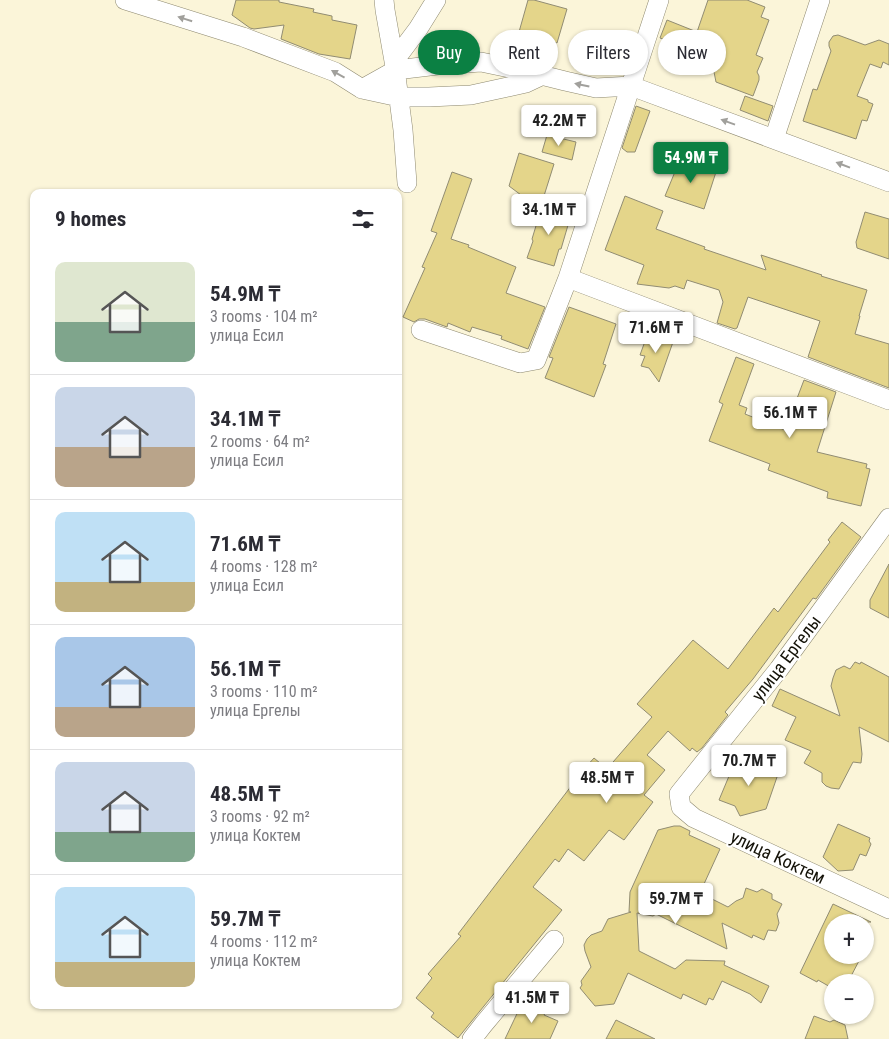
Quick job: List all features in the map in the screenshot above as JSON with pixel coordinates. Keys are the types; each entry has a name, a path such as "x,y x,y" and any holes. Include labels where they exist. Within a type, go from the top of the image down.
{"street":[{"path":"125,0 243,37 334,72 362,89 399,97 471,94 526,83 543,76"},
{"path":"384,0 399,97 407,183"},
{"path":"362,89 395,66 436,0"},
{"path":"421,330 520,363 536,360 568,278 659,0"},
{"path":"774,139 820,0"},
{"path":"395,66 481,62 596,88 631,86 889,182"},
{"path":"568,278 889,400"},
{"name":"улица Ергелы","path":"679,794 779,669 889,518"},
{"name":"улица Коктем","path":"679,794 681,807 694,818 889,908"},
{"path":"472,1039 554,940"}],"building":[{"path":"236,0 279,0 279,2 314,9 313,12 332,16 332,20 357,25 350,59 319,54 281,39 284,25 250,28 232,15"},
{"path":"528,0 567,9 558,40 558,30 520,30"},
{"path":"708,0 747,0 765,7 761,17 769,20 756,55 763,58 757,72 759,80 753,96 716,82 715,75 726,75 726,30 698,30"},
{"path":"667,20 692,30 663,30"},
{"path":"838,35 865,45 879,40 889,44 889,65 883,62 881,68 870,64 857,96 873,104 867,121 862,120 856,139 803,121 813,89 817,90 831,51 829,42 833,36"},
{"path":"745,96 773,106 768,121 740,110"},
{"path":"636,106 650,111 635,152 627,152 622,148"},
{"path":"547,135 576,142 572,160 542,152"},
{"path":"519,153 554,164 543,199 521,195 509,186"},
{"path":"684,158 693,160 696,165 716,172 704,209 665,196 679,162"},
{"path":"452,172 472,179 451,239 469,245 468,247 516,267 506,293 545,307 528,349 501,339 502,336 472,327 470,332 448,323 447,327 425,319 419,319 414,322 403,317 425,268 422,267 437,233 431,231"},
{"path":"625,196 663,211 656,229 705,247 704,249 766,270 761,255 867,290 855,334 889,344 889,388 808,357 820,321 748,297 735,329 717,323 723,302 719,290 687,280 684,289 675,286 669,288 637,284 644,265 605,250"},
{"path":"542,206 571,215 554,266 527,258"},
{"path":"865,212 889,219 889,259 857,248 856,242"},
{"path":"569,307 616,324 603,364 606,365 594,397 545,378 553,358 549,357"},
{"path":"648,333 673,342 659,382 649,368 641,366 645,356 640,355"},
{"path":"736,357 754,364 739,405 747,408 745,414 785,430 804,380 836,392 817,452 867,464 866,468 870,469 861,506 827,498 828,492 768,470 770,464 709,441 723,404 719,402"},
{"path":"842,522 861,537 816,599 813,598 753,679 725,712 728,715 702,748 697,752 692,748 690,751 668,731 647,755 665,770 644,795 653,802 624,840 609,830 584,861 568,849 559,862 555,859 533,887 562,910 458,1038 431,1017 434,1013 416,998 432,978 428,974 461,936 458,934 585,768 594,758 607,769 652,717 637,704 693,640 728,669 774,608 778,612 830,542 828,540"},
{"path":"889,564 889,618 870,608 870,600"},
{"path":"855,662 860,664 861,662 889,677 889,742 859,727 861,763 853,762 839,789 831,788 822,782 822,773 804,763 811,751 785,740 796,717 772,706 780,689 840,716 831,686 833,678 836,670 844,666 850,669"},
{"path":"737,757 745,760 755,760 757,767 770,767 774,769 777,777 766,809 740,816 735,806 719,800"},
{"path":"838,824 870,838 871,844 866,856 860,854 853,870 838,871 823,857"},
{"path":"680,826 690,831 689,835 720,849 704,884 706,886 702,894 728,907 743,898 746,888 757,892 762,889 772,894 772,899 782,904 777,914 779,923 776,931 768,930 764,940 753,935 752,938 722,923 727,949 656,914 653,916 637,913 639,951 675,969 686,960 725,961 724,965 769,986 761,1003 750,994 722,981 713,1000 709,998 706,1005 683,994 681,999 628,973 614,1004 595,1006 580,988 582,985 581,981 591,967 584,945 587,939 591,935 602,931 608,919 631,912 629,912 630,892 658,830"},
{"path":"833,904 854,914 828,914"},
{"path":"824,923 824,964 857,964 852,974 824,974 824,983 800,973"},
{"path":"523,1001 546,1011 544,1015 558,1021 550,1039 505,1039"},
{"path":"814,1016 824,1020 824,1024 845,1025 848,1039 805,1039"},
{"path":"616,1020 655,1039 606,1039"}]}
